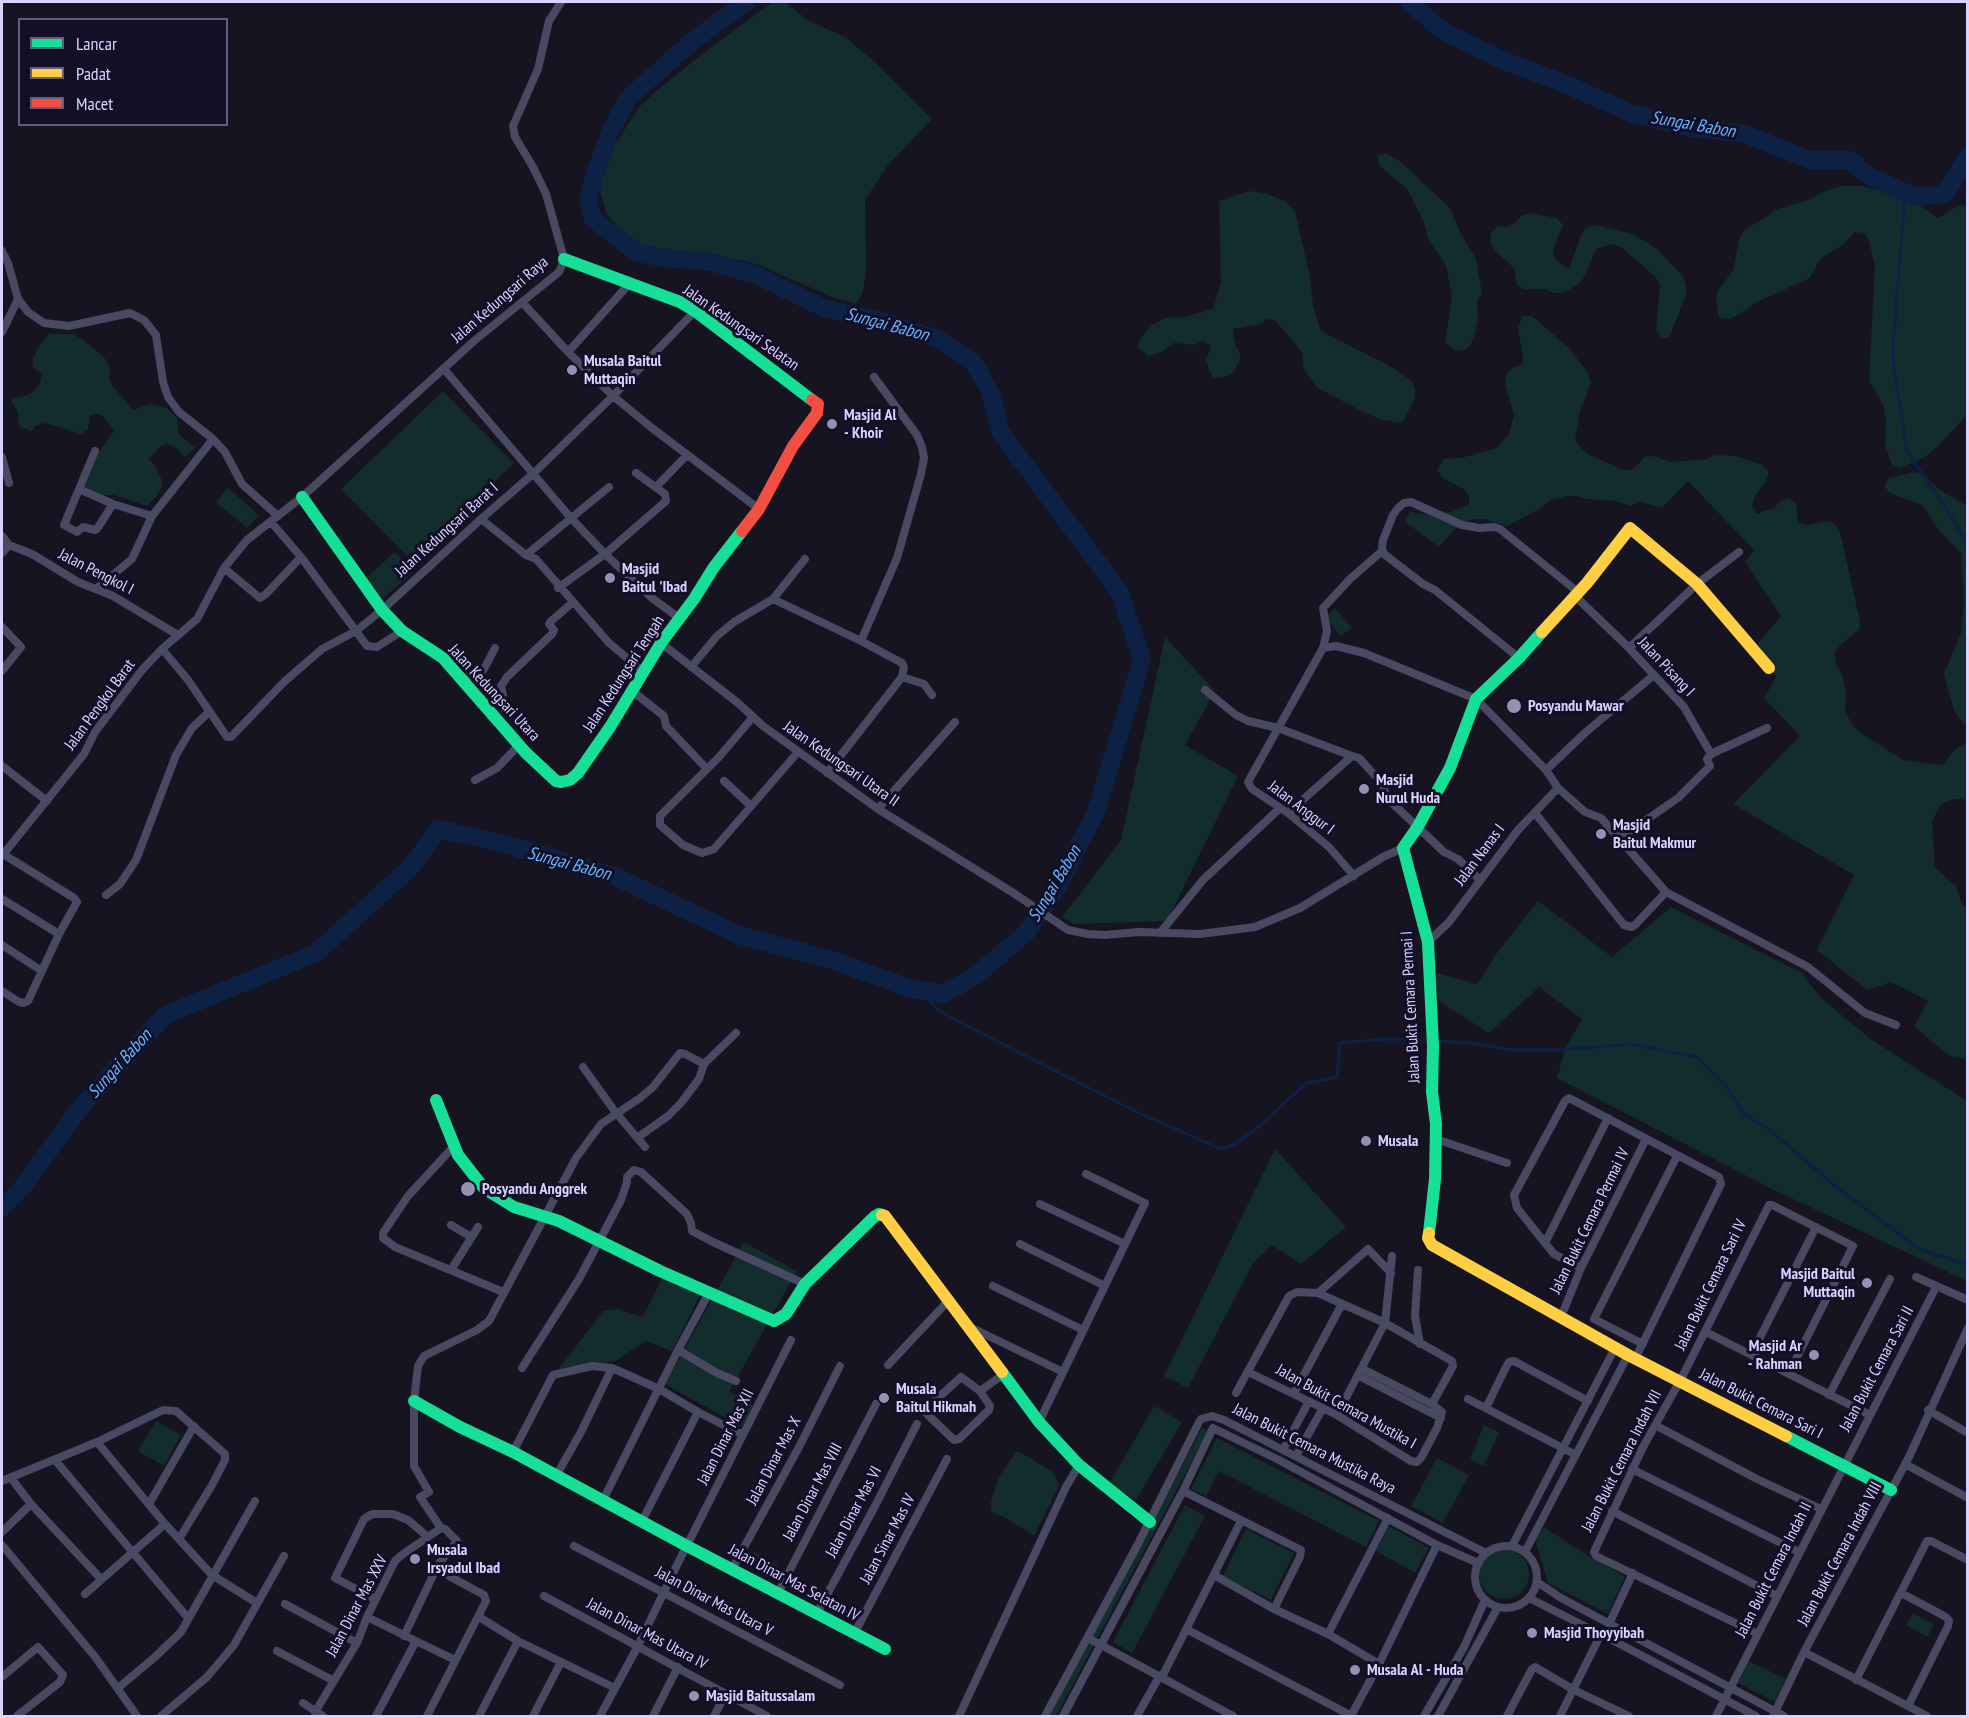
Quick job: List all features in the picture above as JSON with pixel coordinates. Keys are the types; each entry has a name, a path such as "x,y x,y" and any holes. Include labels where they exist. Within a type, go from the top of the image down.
{"street":[{"name":"Jalan Kedungsari Raya","path":"271,522 343,462 474,341 559,272 564,259 546,194 534,167 515,137 513,126 538,69 549,21 561,2"},
{"path":"2,251 8,263 18,299 28,312 44,323 69,326 130,313 144,320 156,335 163,382 168,397 179,412 213,440 229,458 242,484 278,516"},
{"name":"Jalan Kedungsari Selatan","path":"564,259 657,292 695,311 816,402 817,413"},
{"path":"567,352 630,283"},
{"path":"2,332 18,299"},
{"path":"522,302 567,352 613,396 759,509"},
{"name":"Jalan Kedungsari Barat I","path":"209,712 227,737 231,737 284,682 332,643 356,631 534,473 695,311"},
{"path":"444,369 570,517 652,598 679,618"},
{"path":"861,641 894,566 924,458 917,435 874,377"},
{"name":"Jalan Kedungsari Tengah","path":"578,773 610,727 661,643 714,567 759,509 794,446 817,413"},
{"path":"96,589 132,559 152,516 213,440"},
{"path":"95,451 64,525 77,532 83,527 95,530 112,504"},
{"path":"656,487 687,455"},
{"path":"2,462 9,483"},
{"path":"558,588 605,554 666,501 665,494 636,473"},
{"path":"526,555 609,487"},
{"path":"79,489 112,504 152,516"},
{"name":"Jalan Kedungsari Utara","path":"302,497 382,609 402,631 443,658 486,709 556,781 570,780 578,773"},
{"name":"Jalan Pisang I","path":"1382,551 1383,540 1393,515 1404,503 1411,502 1462,525 1500,529 1576,594 1629,648 1684,707 1711,754"},
{"path":"481,519 526,555 536,559 558,588 609,643 644,672"},
{"path":"271,522 301,557 367,646 374,648 402,631"},
{"name":"Jalan Pengkol Barat","path":"2,855 84,754 95,732 132,683 162,649 197,620 224,568 247,540 271,522"},
{"path":"1402,848 1417,828 1450,768 1476,699 1518,658 1576,594 1630,528 1697,584 1769,668"},
{"name":"Jalan Pengkol I","path":"2,536 9,545 32,554 78,582 113,596 178,635"},
{"path":"2,553 9,545"},
{"path":"1278,728 1323,648 1328,631 1323,608 1350,579 1382,551 1390,560 1477,622 1518,658"},
{"path":"1629,648 1697,584 1740,552"},
{"path":"224,568 260,598 301,557"},
{"path":"691,667 717,636 734,622 773,599 806,559"},
{"path":"773,599 861,641 902,663 904,667 902,678 827,773"},
{"path":"486,709 503,695 501,686 507,677 553,633 550,621 572,603"},
{"path":"2,627 21,647 2,671"},
{"name":"Jalan Kedungsari Utara II","path":"661,643 798,752 878,810 1015,894 1068,930 1088,934 1200,934 1255,927 1300,908 1383,857 1402,848"},
{"path":"1323,648 1336,645 1364,653 1476,699 1546,770 1558,788 1585,812 1601,818 1666,892 1808,967 1865,1013 1896,1025"},
{"path":"461,679 478,674 495,648"},
{"path":"106,895 120,884 136,860 176,755 192,728 209,712 188,680 162,649"},
{"path":"1546,770 1586,732 1654,675"},
{"path":"902,678 924,684 932,695"},
{"path":"1205,690 1236,715 1248,721 1278,728 1361,759 1381,782 1388,799 1444,852 1458,859 1480,880"},
{"path":"632,691 664,716 666,726 707,769"},
{"path":"753,717 707,769 660,816 660,825 683,845 702,853 714,849 798,752"},
{"path":"878,810 955,722"},
{"name":"Jalan Anggur I","path":"1278,728 1248,782 1252,789 1288,813 1329,847 1354,876"},
{"path":"1620,838 1678,798 1710,766 1707,759 1711,754 1767,728"},
{"path":"475,780 497,768 520,744"},
{"path":"1288,813 1352,756"},
{"path":"2,766 47,801"},
{"path":"724,781 751,806"},
{"name":"Jalan Nanas I","path":"1428,942 1449,922 1518,830 1558,788"},
{"path":"1160,933 1203,880 1279,809"},
{"path":"1534,813 1624,925 1632,927 1635,925 1666,892"},
{"name":"Jalan Bukit Cemara Permai I","path":"1402,848 1415,888 1428,942 1433,1041 1432,1092 1435,1106 1436,1139 1435,1179 1428,1227 1430,1242 1615,1348"},
{"path":"2,855 77,902 59,934 28,1001 24,1003 2,991"},
{"path":"2,899 59,934"},
{"path":"2,945 42,971"},
{"path":"637,1138 668,1116 681,1103 699,1079 704,1064 736,1033"},
{"path":"404,1636 436,1569 457,1541 441,1528 420,1497 429,1492 414,1466 414,1401 418,1366 424,1356 484,1326 489,1321 584,1145 601,1124 653,1087 680,1053 704,1064"},
{"path":"583,1067 616,1113 645,1147"},
{"path":"1525,1552 1576,1455 1632,1357 1643,1344 1721,1184 1719,1177 1572,1099 1565,1101 1514,1195 1517,1208 1554,1254 1581,1268"},
{"path":"436,1100 454,1146 467,1167 493,1194 514,1207 545,1215 598,1242 774,1321 786,1314 805,1284 874,1217 882,1215 892,1224 1039,1422 1079,1466 1150,1522"},
{"path":"1545,1243 1608,1118"},
{"path":"1436,1139 1507,1163"},
{"name":"Jalan Bukit Cemara Permai IV","path":"1561,1317 1581,1268 1646,1139"},
{"path":"454,1146 417,1185 383,1233 383,1238 395,1247 503,1292"},
{"path":"1643,1344 1594,1319 1677,1156"},
{"path":"522,1368 579,1279 621,1200 627,1178 634,1170 638,1170 687,1214 692,1231 805,1284"},
{"path":"1039,1422 1145,1203 1086,1174"},
{"path":"1040,1204 1125,1244"},
{"name":"Jalan Bukit Cemara Sari IV","path":"1680,1381 1766,1208 1772,1205 1816,1227"},
{"path":"451,1225 471,1237"},
{"path":"451,1270 478,1227"},
{"path":"1751,1355 1816,1227 1853,1246 1789,1373"},
{"path":"1020,1244 1105,1286"},
{"path":"1318,1293 1368,1249 1391,1273"},
{"path":"1337,1415 1385,1323 1392,1256"},
{"path":"1418,1270 1415,1316 1420,1344"},
{"path":"1916,1277 1968,1300"},
{"path":"1829,1395 1890,1279"},
{"path":"993,1286 1083,1330"},
{"name":"Jalan Bukit Cemara Sari II","path":"1843,1466 1936,1287"},
{"path":"603,1500 710,1291"},
{"path":"1236,1392 1276,1316 1291,1294 1318,1293 1385,1323 1453,1363 1432,1404"},
{"path":"888,1365 949,1300"},
{"path":"1294,1394 1342,1304"},
{"path":"970,1327 1063,1372"},
{"name":"Jalan Bukit Cemara Indah VIII","path":"1774,1714 1804,1652 1905,1464 1928,1410 1968,1328"},
{"path":"1706,1332 1870,1415"},
{"name":"Jalan Dinar Mas XII","path":"600,1716 638,1646 791,1341"},
{"path":"1512,1546 1615,1348"},
{"name":"Jalan Bukit Cemara Sari I","path":"1615,1348 1891,1490"},
{"path":"678,1350 717,1373 736,1381"},
{"path":"1486,1408 1506,1367 1509,1362 1514,1361 1588,1401"},
{"path":"513,1452 552,1377 558,1372 592,1366 612,1368 659,1389 743,1435"},
{"name":"Jalan Dinar Mas X","path":"732,1569 798,1449 840,1366"},
{"path":"556,1476 581,1432 612,1368"},
{"name":"Jalan Bukit Cemara Mustika I","path":"1248,1372 1337,1415 1411,1461 1417,1462 1421,1458 1441,1418"},
{"path":"1361,1372 1432,1404 1442,1412 1441,1418 1361,1372"},
{"path":"980,1391 1004,1374"},
{"path":"961,1377 980,1391 990,1406 989,1410 959,1439 954,1440 926,1413 926,1409 961,1377"},
{"name":"Jalan Bukit Cemara Indah VII","path":"1633,1573 1594,1554 1594,1549 1655,1425 1680,1381"},
{"path":"1468,1399 1576,1455"},
{"name":"Jalan Dinar Mas Selatan IV","path":"414,1401 885,1649"},
{"path":"1283,1450 1309,1401"},
{"name":"Jalan Dinar Mas VIII","path":"778,1593 876,1404"},
{"path":"1296,1456 1323,1408"},
{"path":"101,1579 6,1480 97,1442 163,1410 176,1411 222,1450 225,1460 179,1539"},
{"path":"1928,1410 1968,1433"},
{"path":"642,1521 698,1412"},
{"path":"1046,1716 1150,1522 1199,1422 1201,1419 1212,1416"},
{"name":"Jalan Bukit Cemara Mustika Raya","path":"1212,1416 1486,1553"},
{"name":"Jalan Bukit Cemara Mustika Raya","path":"1212,1416 1213,1428 1226,1432 1437,1545 1478,1563"},
{"name":"Jalan Dinar Mas VI","path":"817,1613 917,1424"},
{"path":"1655,1425 1757,1479 1821,1509"},
{"path":"149,1504 194,1426"},
{"path":"1063,1716 1183,1491 1213,1428"},
{"path":"97,1442 165,1524 212,1575 257,1603"},
{"name":"Jalan Sinar Mas IV","path":"854,1634 947,1459"},
{"path":"55,1460 188,1618"},
{"path":"1905,1464 1968,1497"},
{"path":"959,1716 1066,1487 1079,1466"},
{"name":"Jalan Bukit Cemara Indah II","path":"1716,1716 1843,1466"},
{"path":"1632,1470 1799,1552"},
{"path":"1326,1485 1331,1474"},
{"path":"1183,1491 1301,1550 1300,1557 1274,1609"},
{"path":"118,1688 180,1632 255,1501"},
{"path":"2,1532 31,1504"},
{"path":"1612,1511 1777,1596"},
{"path":"375,1599 335,1579 334,1576 364,1519 372,1514 393,1514 408,1520 428,1537"},
{"path":"1328,1634 1388,1518"},
{"path":"1137,1716 1159,1677 1164,1673 1242,1521"},
{"path":"85,1594 165,1524"},
{"name":"Jalan Dinar Mas XXV","path":"319,1714 334,1681 357,1643 375,1599 395,1562 441,1528"},
{"path":"1856,1680 1928,1540 1968,1560"},
{"path":"2,1545 96,1658 137,1716"},
{"path":"1186,1629 1351,1716 1437,1545"},
{"name":"Jalan Dinar Mas Utara V","path":"574,1546 840,1685"},
{"path":"1512,1546 1525,1552 1535,1565 1537,1582 1529,1598 1515,1607 1498,1607 1485,1600 1477,1589 1475,1576 1478,1563 1486,1553 1498,1547 1512,1546"},
{"path":"161,1716 214,1669 234,1645 284,1556"},
{"path":"427,1716 486,1601 484,1595 436,1569"},
{"path":"1609,1624 1633,1573 1758,1634"},
{"path":"1214,1575 1274,1609 1328,1634 1379,1664"},
{"path":"1537,1582 1561,1598 1731,1688 1774,1714 1784,1716"},
{"path":"1901,1593 1946,1617 1949,1622 1908,1706"},
{"name":"Jalan Dinar Mas Utara IV","path":"544,1596 767,1716"},
{"path":"1529,1598 1756,1716"},
{"path":"1424,1716 1464,1647 1485,1600"},
{"path":"285,1604 357,1643"},
{"path":"1438,1716 1498,1607"},
{"path":"367,1617 455,1660"},
{"path":"479,1617 518,1641 615,1688"},
{"path":"1560,1716 1601,1634"},
{"path":"1088,1638 1233,1716"},
{"path":"376,1716 416,1641"},
{"path":"479,1716 518,1641"},
{"path":"2,1677 38,1647 63,1675 60,1682 17,1716"},
{"path":"277,1651 334,1681"},
{"path":"1804,1652 1927,1716"},
{"path":"1659,1665 1665,1654"},
{"path":"533,1716 561,1662"},
{"path":"653,1716 678,1667"},
{"path":"1507,1716 1532,1668 1535,1667 1615,1714 1629,1716"},
{"path":"714,1716 726,1693"},
{"path":"303,1703 319,1714"}],"green space":[{"path":"773,2 785,2 809,21 845,37 876,63 932,119 888,165 865,200 866,270 863,292 856,304 832,297 742,260 643,246 618,228 607,214 601,196 600,187 611,151 639,107 718,42"},
{"path":"1386,153 1401,162 1450,208 1461,234 1476,259 1482,293 1477,300 1478,319 1474,337 1470,346 1462,351 1455,350 1445,342 1452,298 1444,262 1428,239 1424,222 1407,189 1379,165 1377,156"},
{"path":"1842,186 1861,186 1878,190 1922,207 1938,218 1959,205 1967,206 1967,415 1925,457 1899,468 1892,464 1885,446 1886,420 1883,404 1869,381 1875,267 1869,241 1864,233 1855,232 1843,245 1824,256 1810,278 1759,301 1736,316 1728,319 1719,318 1716,301 1718,291 1733,270 1740,237 1744,230 1774,210 1808,200 1824,191"},
{"path":"1249,191 1267,194 1285,201 1295,211 1310,277 1313,306 1321,331 1388,365 1411,380 1415,388 1415,398 1402,423 1382,420 1318,388 1307,374 1303,365 1303,355 1298,347 1275,320 1267,319 1260,324 1233,329 1234,340 1241,357 1233,373 1225,377 1213,378 1206,361 1211,345 1203,341 1194,345 1174,343 1159,353 1148,356 1137,347 1140,339 1152,325 1165,318 1185,317 1213,309 1221,282 1219,201"},
{"path":"1530,213 1557,218 1563,225 1553,250 1555,259 1569,269 1581,235 1586,228 1595,225 1633,234 1657,249 1683,276 1686,286 1686,295 1669,338 1661,338 1656,330 1660,285 1656,277 1621,247 1612,244 1596,249 1585,276 1579,284 1563,293 1554,293 1546,289 1524,289 1517,285 1514,268 1494,250 1490,241 1491,233 1498,226 1507,227 1521,216"},
{"path":"1522,316 1532,316 1570,349 1588,373 1591,383 1580,411 1575,440 1588,454 1623,470 1632,470 1645,457 1654,456 1671,462 1707,459 1716,455 1736,456 1762,465 1769,472 1752,505 1756,514 1774,508 1781,501 1789,498 1796,504 1798,523 1807,525 1826,521 1834,523 1840,532 1860,621 1859,630 1841,644 1835,652 1835,661 1843,678 1846,693 1845,712 1854,727 1903,760 1943,765 1954,750 1967,743 1967,804 1963,799 1954,799 1941,804 1932,821 1935,868 1956,886 1962,904 1967,908 1967,1059 1949,1056 1914,1026 1928,1001 1891,982 1867,990 1817,950 1854,875 1733,804 1800,736 1764,698 1776,677 1758,643 1781,616 1745,562 1754,550 1688,481 1662,508 1641,502 1630,506 1616,501 1566,496 1551,500 1541,508 1507,526 1484,519 1472,519 1456,528 1439,547 1405,522 1410,511 1422,514 1452,512 1469,504 1469,496 1465,490 1442,478 1437,470 1443,459 1461,458 1497,448 1509,434 1514,416 1505,382 1507,373 1513,367 1522,365 1523,356 1518,329"},
{"path":"49,334 73,334 82,339 104,357 110,367 111,384 133,410 150,404 167,408 177,418 180,435 195,448 185,457 175,447 162,445 149,459 156,467 163,483 157,496 147,506 114,495 100,495 85,487 99,452 114,431 103,416 90,415 88,429 81,434 46,423 35,426 32,431 19,427 18,412 11,401 29,395 40,384 42,374 32,366 33,359 39,346"},
{"path":"443,391 514,463 412,561 341,489"},
{"path":"1916,472 1924,475 1940,490 1967,506 1967,726 1954,710 1944,674 1961,633 1964,601 1961,553 1941,533 1922,505 1890,493 1884,486 1888,478"},
{"path":"228,488 259,515 247,528 216,502"},
{"path":"395,552 413,572 383,598 366,578"},
{"path":"1335,608 1352,628 1341,636 1325,617"},
{"path":"1165,637 1215,691 1185,745 1238,776 1167,921 1074,924 1062,917 1121,840"},
{"path":"1538,901 1612,957 1671,907 1802,973 1820,997 1869,1038 1967,1101 1967,1281 1774,1190 1557,1078 1566,1047 1582,1019 1539,987 1489,1033 1440,1002 1433,972 1477,984 1497,953"},
{"path":"1275,1149 1346,1227 1301,1264 1272,1245 1253,1263 1188,1388 1164,1376"},
{"path":"744,1242 797,1271 729,1392 753,1406 742,1427 665,1384"},
{"path":"662,1279 701,1293 672,1351 646,1341 615,1361 558,1370 603,1311 618,1309 643,1317"},
{"path":"1154,1406 1182,1422 1136,1500 1109,1484"},
{"path":"156,1421 181,1435 164,1466 138,1451"},
{"path":"1484,1425 1499,1432 1484,1466 1470,1460"},
{"path":"1202,1428 1208,1431 1056,1716 1050,1716"},
{"path":"1217,1438 1379,1521 1366,1547 1219,1471 1206,1496 1191,1489"},
{"path":"1016,1452 1020,1452 1053,1472 1059,1486 1034,1536 1006,1518 993,1513 991,1509 991,1501 1000,1475"},
{"path":"1437,1458 1469,1475 1443,1523 1411,1506"},
{"path":"1185,1505 1205,1516 1132,1653 1113,1642"},
{"path":"1389,1526 1429,1548 1415,1573 1376,1551"},
{"path":"1544,1527 1590,1557 1625,1576 1608,1614 1548,1583 1535,1540"},
{"path":"1246,1529 1294,1553 1271,1600 1223,1576"},
{"path":"1504,1549 1518,1553 1525,1560 1529,1574 1525,1588 1518,1595 1504,1599 1490,1595 1483,1588 1479,1574 1483,1560 1490,1553"},
{"path":"754,1552 778,1565 771,1579 747,1566"},
{"path":"1913,1613 1934,1625 1927,1637 1906,1625"},
{"path":"1749,1661 1786,1679 1775,1702 1738,1683"}],"waterway":[{"name":"Sungai Babon","path":"2,1208 21,1189 80,1108 165,1015 316,953 412,866 438,829 497,842 614,876 739,935 832,960 911,989 943,994 975,976 1026,933 1058,886 1096,812 1142,659 1119,591 1001,433 990,391 973,362 939,339 892,324 824,308 756,275 711,262 637,253 593,219 588,200 595,173 611,131 627,99 696,38 747,2"},
{"name":"Sungai Babon","path":"1409,2 1443,31 1502,60 1563,83 1631,113 1692,128 1745,134 1810,160 1850,160 1869,176 1915,197 1945,194 1968,156"},
{"path":"1905,194 1893,346 1894,369 1907,452 1945,506 1968,546"},
{"path":"925,991 936,1009 971,1028 1137,1112 1221,1149 1235,1144 1261,1125 1305,1084 1337,1077 1340,1043 1384,1039 1429,1040"},
{"path":"1436,1041 1479,1044 1512,1050 1560,1050 1631,1044 1697,1057 1729,1090 1744,1114 1771,1131 1835,1186 1919,1249 1968,1265"}],"traffic: fast":[{"path":"564,259 680,302 812,400"},
{"path":"302,497 382,610 402,631 443,658 526,753 556,781 561,782 570,780 578,773 610,727 661,643 742,531"},
{"path":"1429,1233 1435,1179 1436,1124 1432,1092 1433,1046 1428,942 1403,848 1417,828 1450,768 1476,699 1519,658 1542,632"},
{"path":"436,1100 458,1155 483,1187 493,1194 514,1207 559,1221 660,1271 774,1321 786,1314 805,1284 874,1217 882,1215"},
{"path":"1002,1372 1039,1422 1079,1465 1150,1522"},
{"path":"414,1401 885,1649"},
{"path":"1786,1436 1891,1490"}],"traffic: slow":[{"path":"1542,632 1587,583 1630,528 1697,584 1769,668"},
{"path":"882,1215 1002,1372"},
{"path":"1429,1233 1428,1238 1432,1245 1628,1355 1786,1436"}],"traffic: jam":[{"path":"742,531 759,509 793,446 817,413 818,404 812,400"}],"place":[{"name":"Musala Baitul Muttaqin","path":"572,370"},
{"name":"Masjid Al - Khoir","path":"832,424"},
{"name":"Masjid Baitul 'Ibad","path":"610,578"},
{"name":"Posyandu Mawar","path":"1514,706"},
{"name":"Masjid Nurul Huda","path":"1364,789"},
{"name":"Masjid Baitul Makmur","path":"1601,834"},
{"name":"Musala","path":"1366,1141"},
{"name":"Posyandu Anggrek","path":"468,1189"},
{"name":"Masjid Baitul Muttaqin","path":"1867,1283"},
{"name":"Masjid Ar - Rahman","path":"1814,1355"},
{"name":"Musala Baitul Hikmah","path":"884,1398"},
{"name":"Musala Irsyadul Ibad","path":"415,1559"},
{"name":"Masjid Thoyyibah","path":"1532,1633"},
{"name":"Musala Al - Huda","path":"1355,1670"},
{"name":"Masjid Baitussalam","path":"694,1696"}]}
